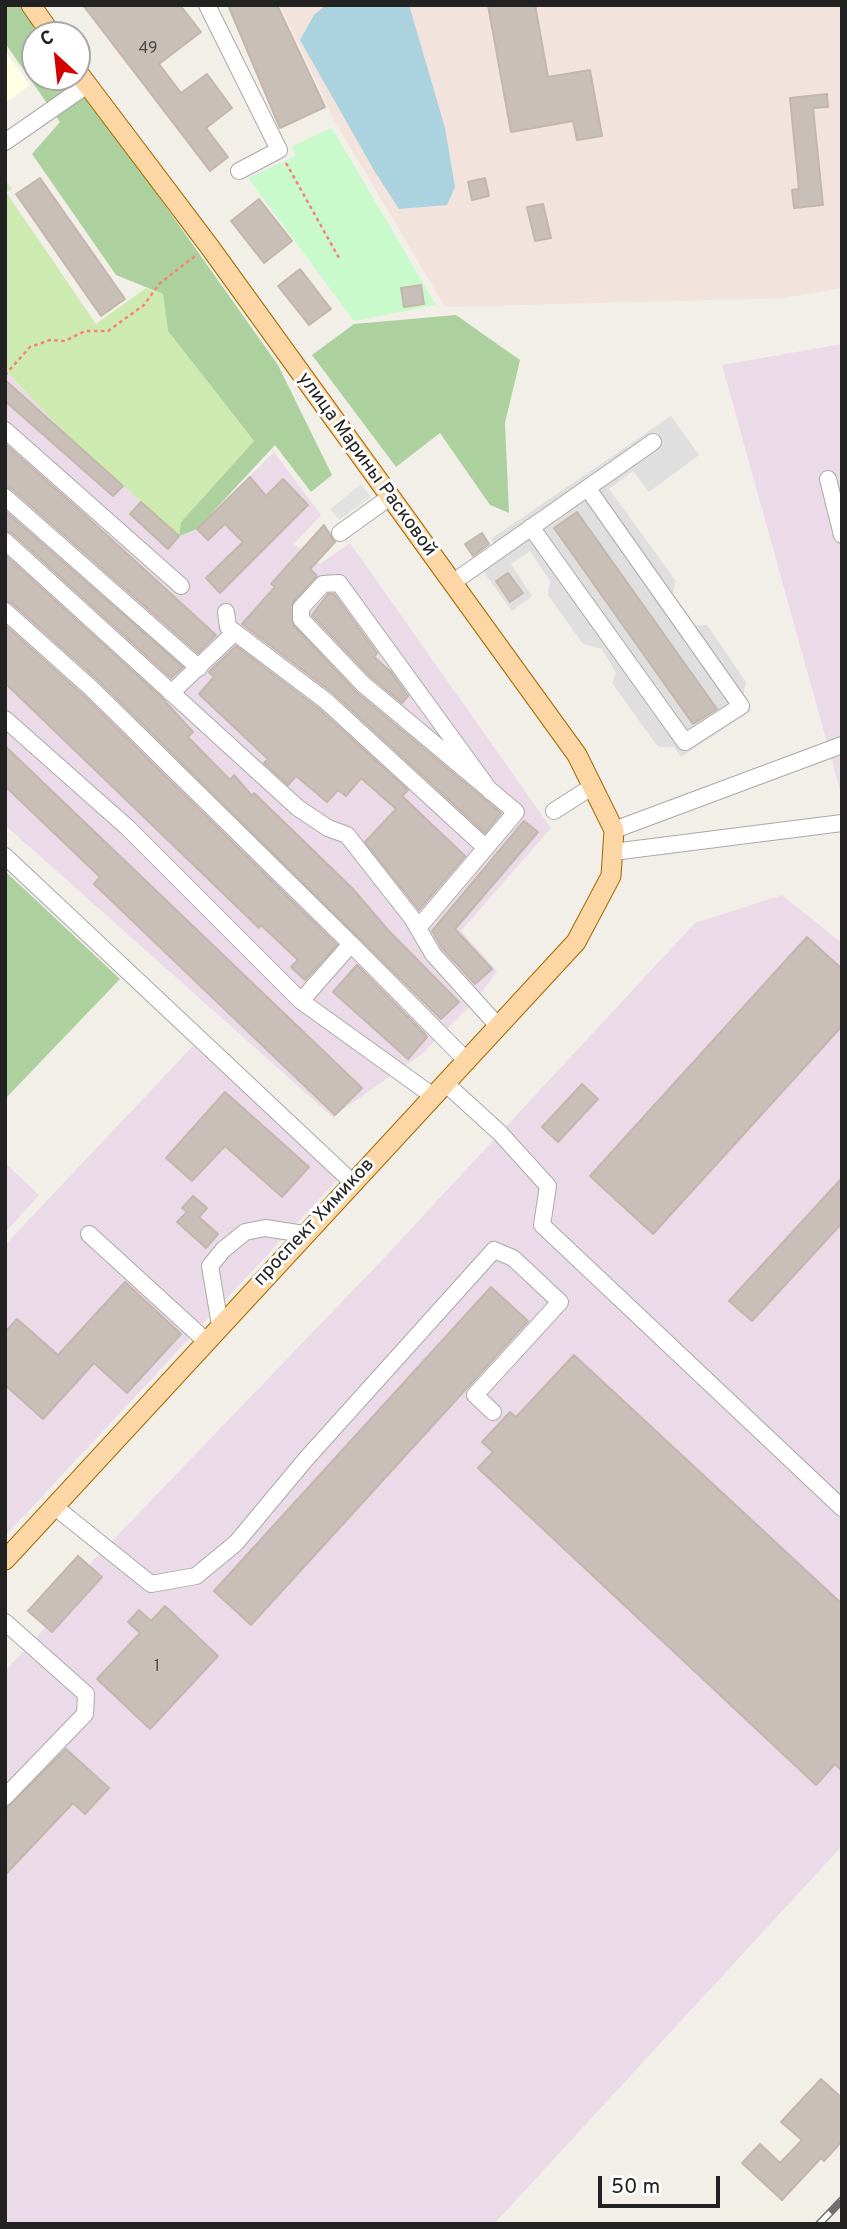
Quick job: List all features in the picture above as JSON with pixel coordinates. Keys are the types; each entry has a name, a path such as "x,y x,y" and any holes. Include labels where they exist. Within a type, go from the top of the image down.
{"main road":[{"path":"31,5 42,21"},
{"name":"улица Марины Расковой","path":"91,90 209,246 577,755 614,830 611,876"},
{"name":"проспект Химиков","path":"5,1560 576,942 611,876"}],"street":[{"path":"207,5 279,150 239,171"},
{"path":"5,142 66,91"},
{"path":"5,430 181,586"},
{"path":"452,583 653,442"},
{"path":"828,479 842,536"},
{"path":"531,527 685,742 741,706 588,489"},
{"path":"5,497 200,668"},
{"path":"340,533 390,497"},
{"path":"5,541 298,808 328,828 347,835 418,928 433,954 498,1026"},
{"path":"418,928 516,812 491,792 363,684 301,619 301,608 323,584 339,583 491,792"},
{"path":"5,611 92,690 466,1060"},
{"path":"226,612 228,627 326,701 486,848"},
{"path":"171,693 235,632"},
{"path":"5,719 128,828 301,1001 439,1090 500,1133 548,1186 542,1225 842,1507"},
{"path":"614,830 842,744"},
{"path":"554,811 593,786"},
{"path":"613,852 842,822"},
{"path":"5,856 352,1182"},
{"path":"301,1001 351,944"},
{"path":"220,1325 209,1266 223,1250 245,1232 265,1228 304,1234"},
{"path":"89,1234 206,1341"},
{"path":"55,1507 151,1584 196,1576 236,1543 306,1459 494,1250 513,1258 560,1302 475,1395 493,1412"},
{"path":"5,1622 86,1693 85,1714 5,1797"}],"path":[{"path":"279,150 339,258"},
{"path":"5,374 30,347 50,340 65,341 85,331 108,331 144,305 159,284 209,246"}],"shaded area":[{"path":"280,5 842,5 842,288 784,298 445,307 334,120"},
{"path":"5,51 21,73 22,91 5,103"},
{"path":"842,344 842,793 841,793 722,365"},
{"path":"5,370 64,432 179,536 197,529 274,452 321,515 294,544 320,564 350,543 551,828 461,931 497,971 477,999 422,1054 335,1115 335,1119 5,825"},
{"path":"671,416 699,455 649,492 633,471 609,489 676,581 671,600 690,626 707,625 746,682 743,696 751,711 681,757 674,747 658,747 612,683 616,673 602,649 583,644 548,595 550,581 530,551 511,564 532,596 512,611 480,567 499,553 491,539"},
{"path":"361,484 371,497 339,520 330,509"},
{"path":"782,895 842,943 842,1846 494,2224 5,2224 5,1671 46,1627 52,1632 101,1577 89,1565 384,1258 695,923"},
{"path":"193,1046 339,1178 5,1536 5,1245"},
{"path":"5,1163 39,1195 5,1233"}],"green space":[{"path":"5,5 22,5 33,21 21,21 21,66 5,43"},
{"path":"38,91 84,91 278,365 332,475 311,492 275,445 197,529 179,536 181,522 254,441 168,331 163,294 116,275 32,154 60,122"},
{"path":"332,128 436,305 354,321 248,178 296,156 292,146"},
{"path":"5,180 12,189 6,192 96,324 146,288 163,294 168,331 254,441 181,522 179,536 64,432 5,370"},
{"path":"456,315 520,360 505,423 509,513 490,505 440,433 396,467 312,355 354,324"},
{"path":"5,871 120,979 5,1099"}],"water":[{"path":"326,5 409,5 445,128 455,187 447,205 399,209 375,172 300,40 314,15"}],"building":[{"path":"83,5 180,5 201,32 159,64 181,93 207,74 232,108 206,128 228,157 210,171"},
{"path":"228,5 277,5 325,107 280,128"},
{"path":"488,5 535,5 548,77 590,70 602,136 577,140 573,121 511,132"},
{"path":"827,94 828,107 813,108 823,205 794,208 792,190 799,189 790,98"},
{"path":"40,178 125,299 101,316 16,194"},
{"path":"485,178 489,196 472,200 468,182"},
{"path":"259,199 292,241 264,263 231,221"},
{"path":"543,204 551,238 535,241 527,207"},
{"path":"300,269 331,309 309,325 278,286"},
{"path":"421,285 424,304 404,307 401,288"},
{"path":"5,380 123,486 113,496 5,401"},
{"path":"5,444 216,635 198,653 12,489 5,487"},
{"path":"250,477 266,496 283,479 308,505 220,593 206,578 243,542 225,524 208,540 197,529"},
{"path":"141,502 179,536 168,549 130,514"},
{"path":"5,511 183,667 171,678 12,533 5,531"},
{"path":"577,512 717,709 693,724 554,528"},
{"path":"324,525 335,542 310,569 317,576 293,602 293,625 356,692 501,813 485,833 333,693 242,624 275,587 271,584"},
{"path":"482,533 489,544 473,556 465,544"},
{"path":"5,555 160,696 193,732 188,737 230,780 234,775 252,796 254,793 352,888 388,930 459,1002 441,1019 99,681 12,603 5,601"},
{"path":"508,573 523,593 510,602 496,581"},
{"path":"328,594 334,594 377,653 374,657 391,672 408,696 402,703 370,676 312,615"},
{"path":"5,625 85,697 337,945 305,980 291,967 298,960 261,925 259,928 5,683"},
{"path":"236,646 319,709 408,790 402,796 465,856 419,910 365,842 396,809 361,778 346,796 338,790 327,802 296,776 288,785 264,763 268,759 199,694 214,677 209,672"},
{"path":"5,746 362,1088 335,1115 94,884 100,877 5,786"},
{"path":"524,821 538,832 455,929 492,969 475,984 442,948 432,931"},
{"path":"807,937 842,969 842,1026 653,1234 590,1176"},
{"path":"357,965 427,1037 408,1059 333,992"},
{"path":"582,1084 598,1099 558,1142 542,1127"},
{"path":"225,1092 309,1167 282,1197 225,1146 192,1181 166,1158"},
{"path":"842,1178 842,1223 752,1321 729,1301"},
{"path":"193,1196 207,1208 199,1217 218,1234 206,1248 177,1222 187,1212 182,1208"},
{"path":"125,1282 181,1334 127,1393 94,1363 43,1419 5,1385 5,1332 17,1319 58,1355"},
{"path":"491,1287 528,1321 251,1625 214,1591"},
{"path":"574,1355 842,1604 842,1771 835,1764 816,1785 478,1468 493,1452 482,1442 510,1412 516,1417"},
{"path":"78,1556 102,1577 52,1632 28,1611"},
{"path":"165,1606 218,1656 150,1729 97,1679 140,1633 128,1622 139,1610 151,1621"},
{"path":"66,1749 109,1788 85,1814 73,1803 5,1875 5,1810"},
{"path":"821,2079 842,2098 842,2141 824,2161 821,2158 782,2200 742,2163 760,2144 780,2163 802,2140 781,2122"}],"railway":[{"path":"819,2224 842,2200"}]}
